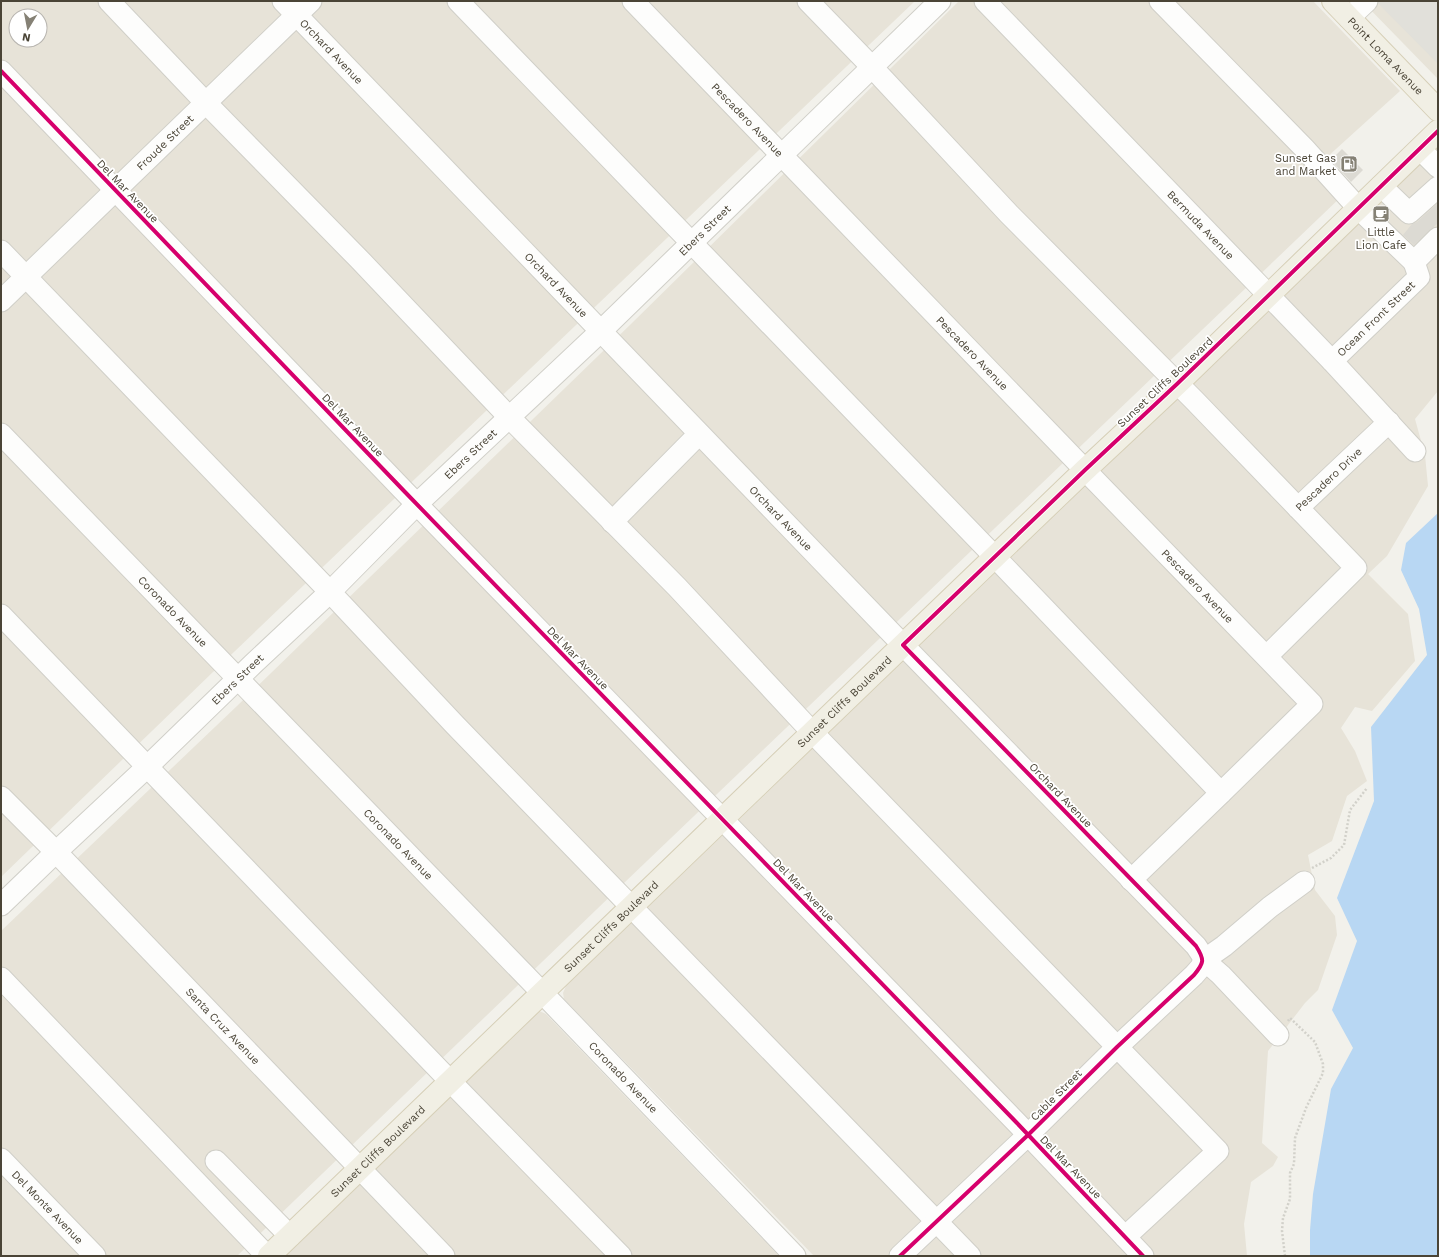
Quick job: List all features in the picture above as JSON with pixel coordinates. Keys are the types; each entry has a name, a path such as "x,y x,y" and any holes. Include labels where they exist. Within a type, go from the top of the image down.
{"main road":[{"name":"Point Loma Avenue","path":"1333,1 1438,110"},
{"name":"Sunset Cliffs Boulevard","path":"268,1256 902,645 1359,209 1438,131"}],"street":[{"path":"108,1 359,259 509,417 677,588 812,732 1218,1151 1125,1237"},
{"path":"458,1 692,242 1221,793 1131,880"},
{"name":"Pescadero Avenue","path":"634,1 1312,704 1221,793"},
{"path":"808,1 871,66 1009,214 1195,401 1298,508"},
{"name":"Ebers Street","path":"1,905 147,768 330,592 416,504 600,331 782,155 871,66 940,1"},
{"name":"Bermuda Avenue","path":"984,1 1332,361 1415,451"},
{"path":"1160,1 1304,148 1359,209 1414,262"},
{"path":"1349,18 1367,1"},
{"name":"Froude Street","path":"1,301 205,102 297,6"},
{"name":"Orchard Avenue","path":"297,6 600,331 902,645 1196,946 1204,960 1278,1035"},
{"name":"Del Mar Avenue","path":"1,71 416,504 722,818 1144,1256"},
{"path":"1420,149 1438,167"},
{"path":"1381,186 1409,213 1438,187"},
{"name":"Ocean Front Street","path":"1332,361 1419,277 1414,262 1438,238"},
{"path":"1,251 330,592 455,725 970,1256"},
{"name":"Pescadero Drive","path":"1266,656 1356,568 1298,508 1389,422"},
{"name":"Coronado Avenue","path":"1,434 795,1256"},
{"path":"612,522 699,434"},
{"path":"1,615 147,768 621,1256"},
{"name":"Santa Cruz Avenue","path":"1,796 444,1256"},
{"name":"Cable Street","path":"900,1256 1194,975 1201,967 1204,960 1224,946 1270,907 1304,882"},
{"path":"1,978 268,1256"},
{"name":"Del Monte Avenue","path":"1,1159 94,1256"},
{"path":"216,1161 290,1236"}],"path":[{"path":"1304,882 1305,871 1331,858 1344,845 1350,810 1367,788"},
{"path":"1285,1256 1282,1232 1283,1218 1290,1199 1290,1173 1294,1164 1295,1138 1306,1108 1323,1073 1323,1064 1315,1042 1295,1022"}],"shaded area":[{"path":"1,1 915,1 213,672 1,877"},
{"path":"959,1 1313,1 1400,91 1315,168 1343,195 624,883 237,1256 1,1256 1,931 237,706 632,323"},
{"path":"1362,1 1438,1 1438,79"},
{"path":"1376,1 1438,1 1438,64"},
{"path":"1438,147 1438,391 1415,419 1425,455 1428,486 1387,556 1368,574 1408,614 1415,661 1372,711 1355,707 1341,728 1355,751 1367,781 1347,796 1332,841 1308,855 1315,890 1335,916 1337,935 1318,990 1305,1003 1268,1051 1262,1143 1278,1157 1273,1166 1251,1182 1244,1224 1247,1256 814,1256 564,999 563,993 566,986"},
{"path":"537,1010 546,1014 779,1256 284,1256"}],"water":[{"path":"1438,513 1438,1256 1310,1256 1310,1230 1313,1194 1331,1089 1353,1048 1332,1010 1357,941 1337,898 1374,801 1371,727 1427,655 1419,609 1401,570 1406,543"}],"building":[{"path":"1342,149 1363,170 1351,182 1331,160"},
{"path":"1438,203 1438,223 1414,245 1403,235 1412,224 1417,222"}],"cycle path":[{"path":"1,71 405,492 1016,1122 1143,1256"},
{"path":"900,1256 1194,975 1200,967 1202,961 1201,955 1196,946 903,645 1177,384 1438,131"}],"place":[{"name":"Sunset Gas and Market","path":"1349,164"},
{"name":"Little Lion Cafe","path":"1381,214"}]}
